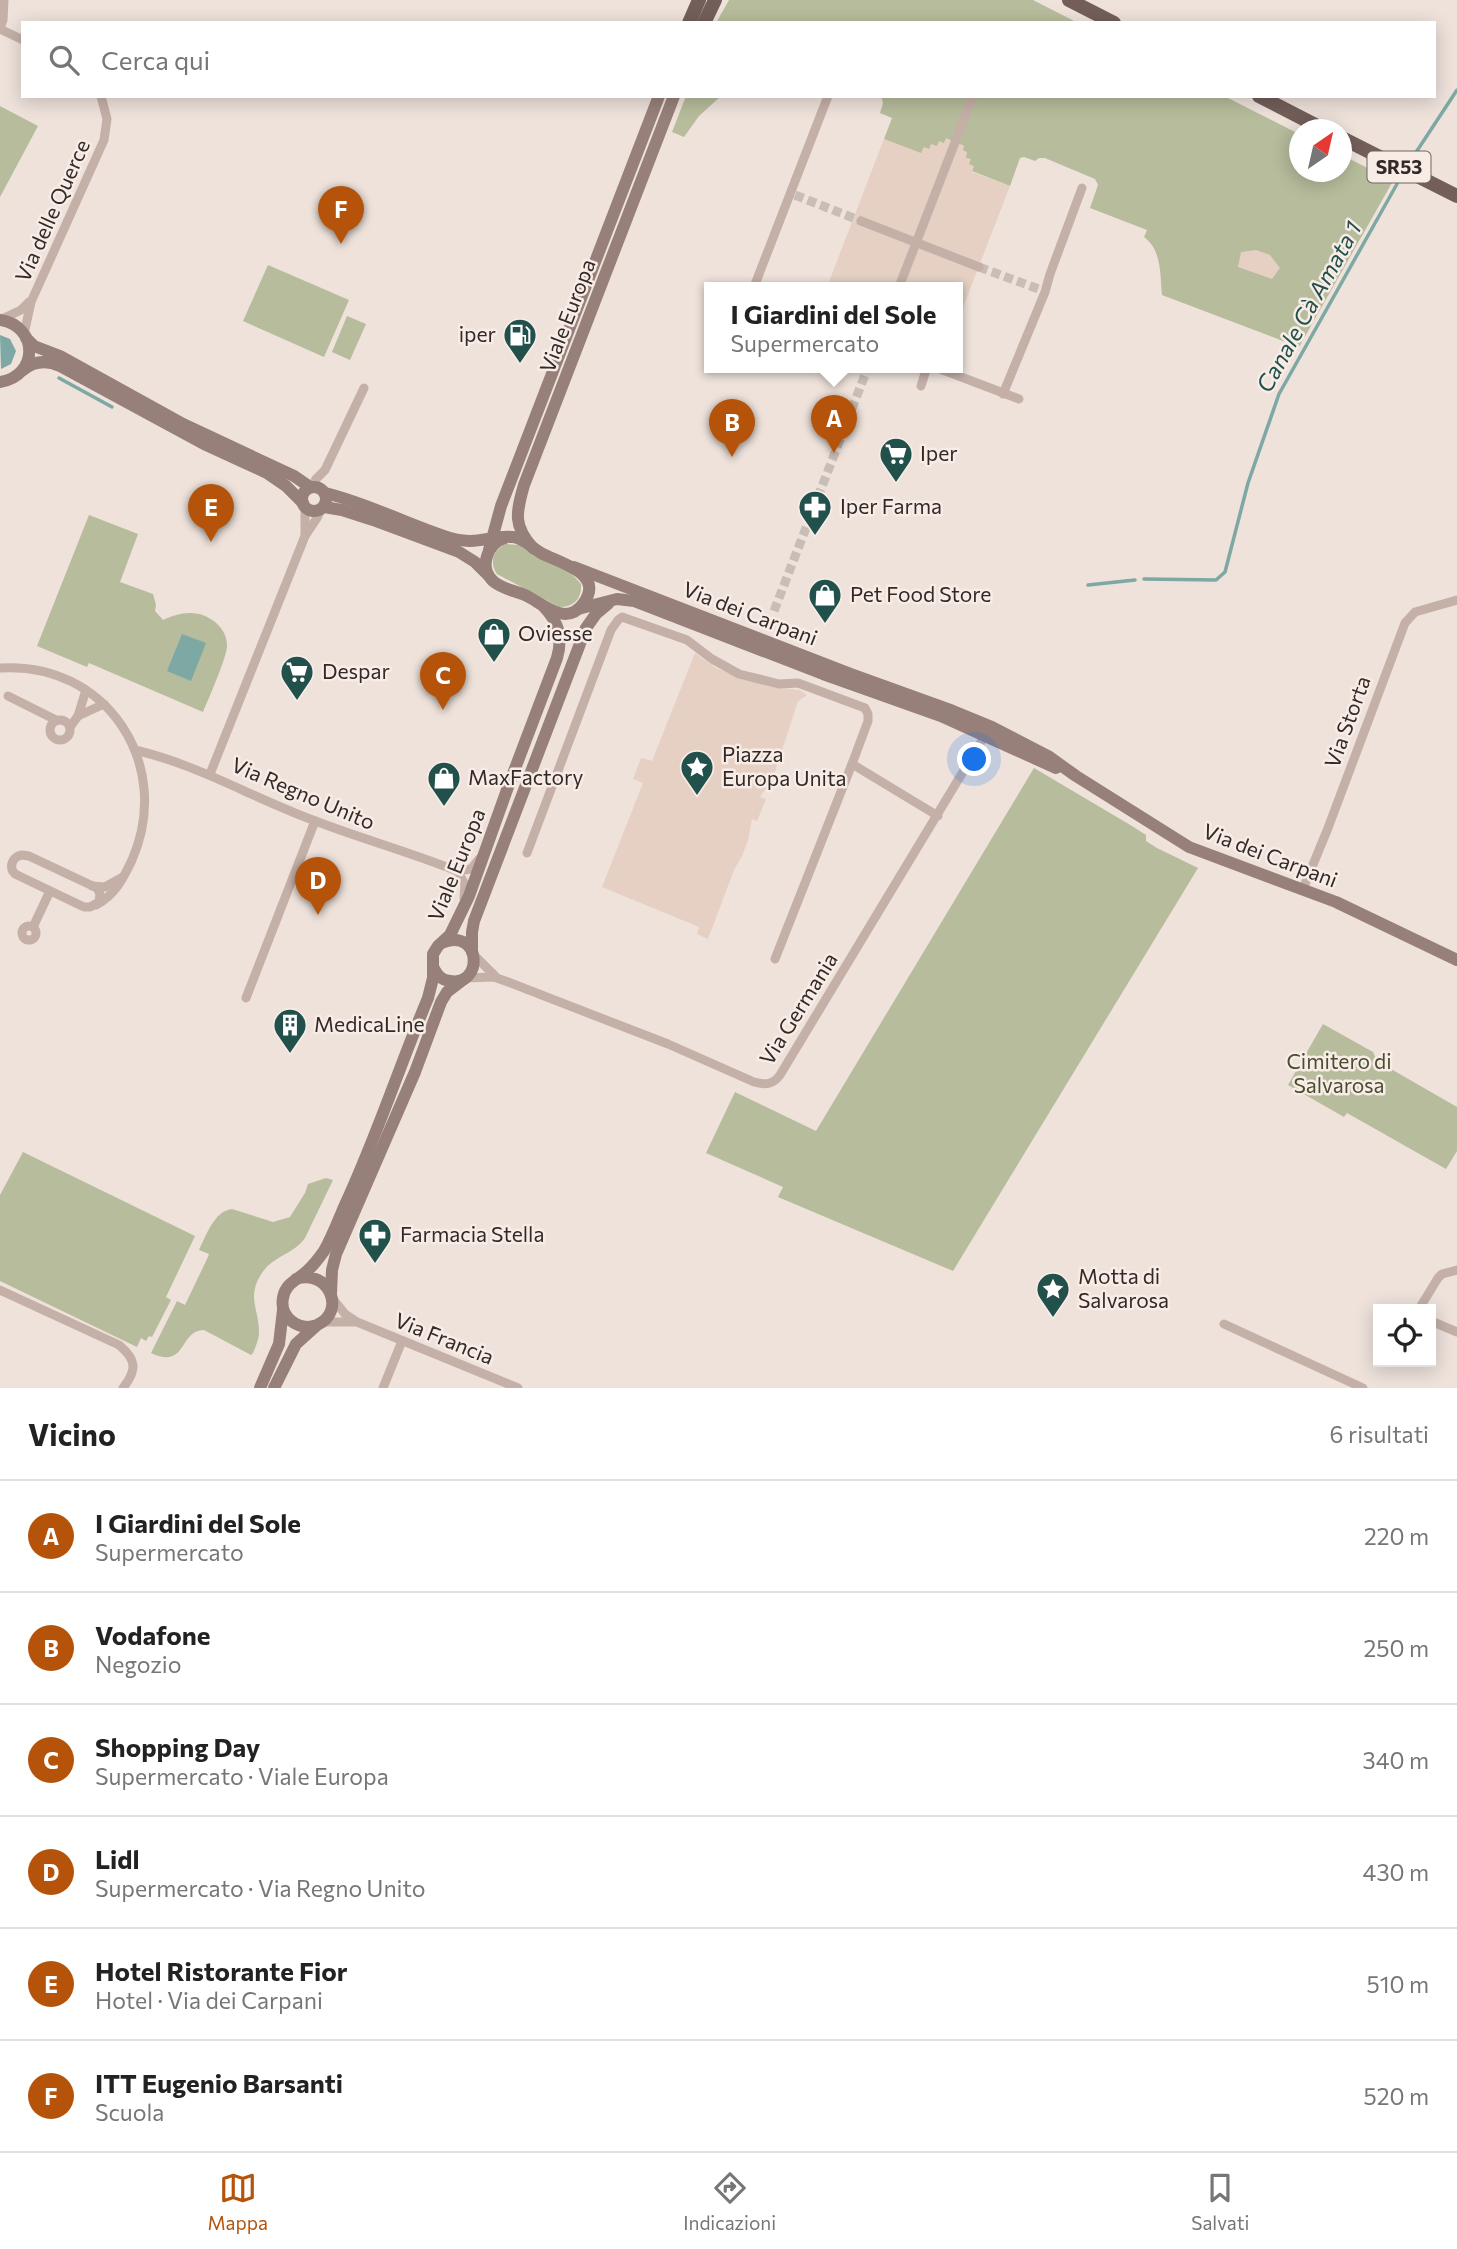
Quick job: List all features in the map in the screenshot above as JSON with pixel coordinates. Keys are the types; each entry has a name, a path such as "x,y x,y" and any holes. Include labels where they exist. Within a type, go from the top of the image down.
{"main road":[{"path":"687,21 691,0"},
{"path":"688,21 699,0"},
{"path":"704,21 710,0"},
{"path":"704,21 715,0"},
{"path":"1069,0 1110,21"},
{"path":"1263,98 1304,119"},
{"name":"SR53","path":"1352,143 1457,196"}],"street":[{"path":"2,1 3,20 0,29 21,39"},
{"name":"Via delle Querce","path":"25,336 33,298 103,144 107,119 102,98"},
{"name":"Viale Europa","path":"489,575 486,564 495,542 502,506 658,98"},
{"name":"Viale Europa","path":"533,548 522,534 518,522 524,485 673,98"},
{"path":"756,282 827,98"},
{"path":"901,282 972,98"},
{"path":"1003,394 1047,292 1050,274 1082,188"},
{"path":"862,221 979,267"},
{"name":"Via delle Querce","path":"0,320 21,310 33,298"},
{"path":"0,320 12,323 35,346 60,356 155,413 318,489 447,537 470,542 495,542"},
{"path":"23,370 28,362 29,352 25,336"},
{"path":"0,382 12,379 28,366 40,362 57,364 267,473 286,486 310,511 322,508 342,510 459,552 475,562 498,584 544,607"},
{"path":"921,386 925,373"},
{"path":"950,373 1019,399"},
{"path":"318,489 364,388"},
{"path":"304,536 303,494 318,489"},
{"path":"210,774 304,536 327,500 318,489"},
{"path":"470,542 487,534 502,506"},
{"name":"Via dei Carpani","path":"495,542 519,538 533,548 574,567 851,674 953,710 984,731 1076,776"},
{"path":"574,567 586,580 588,589 584,605"},
{"name":"Via dei Carpani","path":"544,607 561,614 584,605 627,599 887,697 1035,748 1189,847 1341,904 1457,960"},
{"name":"Viale Europa","path":"274,1388 296,1344 330,1311 332,1270 336,1254 415,1072 441,1002 447,992 473,967 474,921 586,628 596,614 613,600"},
{"name":"Via Storta","path":"1303,889 1405,623 1415,612 1457,600"},
{"name":"Viale Europa","path":"584,605 586,628"},
{"name":"Viale Europa","path":"260,1388 279,1344 285,1291 311,1268 324,1251 354,1186 428,998 433,954 457,923 553,671 560,635 557,624 544,607"},
{"path":"527,853 613,626 622,617 687,640 712,659 739,674 779,684 798,683 864,708 868,714 867,721 852,764 775,959"},
{"path":"0,668 40,670 65,678 86,690 104,704 119,721 135,750 143,780 144,819 137,847 112,894 96,905 84,907 14,873 11,865 16,858 28,855 98,890 100,894 96,905"},
{"path":"56,720 50,728 51,735 56,740 62,740 68,737 86,690"},
{"path":"8,696 56,720 66,721 70,727"},
{"name":"Via dei Carpani","path":"887,697 901,696 950,715 953,710"},
{"path":"78,716 104,704"},
{"name":"Via Germania","path":"464,978 496,977 668,1044 754,1082 770,1084 780,1075 938,816 984,731"},
{"name":"Via Regno Unito","path":"135,750 210,774 315,821 457,871"},
{"path":"852,764 938,816"},
{"path":"457,871 468,871 476,865 508,786"},
{"path":"246,998 315,821"},
{"path":"457,871 463,878 466,889 457,923"},
{"path":"92,886 105,887 123,877"},
{"path":"33,927 50,891"},
{"name":"Viale Europa","path":"444,942 461,941 472,953"},
{"name":"Via Germania","path":"472,953 496,977"},
{"path":"433,967 443,979 455,982 464,978"},
{"path":"1422,1304 1442,1274 1457,1270"},
{"path":"296,1279 316,1279 324,1283 331,1296"},
{"path":"0,1290 120,1345 129,1353 133,1363 133,1370 124,1388"},
{"name":"Via Francia","path":"331,1296 341,1310 357,1322 518,1388"},
{"path":"283,1306 287,1317 296,1324 307,1327 320,1323"},
{"name":"Via Francia","path":"320,1323 357,1322"},
{"path":"1436,1323 1457,1332"},
{"path":"1224,1324 1363,1388"},
{"path":"383,1388 402,1341"}],"green space":[{"path":"729,0 1033,0 1074,21 717,21"},
{"path":"685,98 719,98 699,116 684,137 672,132"},
{"path":"882,98 1228,98 1289,129 1289,182 1352,182 1352,160 1393,181 1299,347 1162,295 1157,256 1150,242 1144,237 1147,230 1090,208 1098,185 1095,179 1045,158 1035,161 1024,157 1020,158 1010,186 972,171 962,150 964,146 947,139 921,154 884,139 892,118 880,113"},
{"path":"0,106 38,126 0,197"},
{"path":"268,265 349,300 324,357 243,321"},
{"path":"347,316 366,324 350,360 332,352"},
{"path":"89,515 138,534 120,582 153,594 155,611 163,620 184,614 200,614 214,621 223,631 227,640 226,650 203,712 89,663 87,667 37,646"},
{"path":"506,544 519,545 542,560 570,572 581,584 576,601 569,606 559,607 497,574 493,565 494,557"},
{"path":"1034,768 1146,835 1146,841 1157,848 1198,868 953,1271 778,1197 783,1187 706,1153 735,1092 816,1131"},
{"name":"Cimitero di Salvarosa","path":"1323,1024 1373,1052 1377,1061 1457,1107 1457,1151 1446,1169 1347,1113 1344,1117 1288,1085"},
{"path":"23,1152 195,1236 166,1297 171,1300 152,1337 149,1336 146,1341 141,1338 137,1347 0,1281 0,1195"},
{"path":"326,1178 333,1180 305,1238 267,1267 257,1281 254,1296 259,1335 251,1355 204,1330 190,1336 171,1357 151,1353 177,1301 185,1305 209,1254 199,1250 211,1225 220,1214 232,1209 273,1222 290,1217 308,1184"}],"shaded area":[{"path":"946,138 964,146 966,158 971,159 969,164 974,166 972,172 1010,186 963,307 963,282 829,282 884,139 921,153 924,147 929,149 931,144 937,146 939,141 944,143"},
{"path":"1256,250 1270,255 1280,268 1272,279 1238,267 1241,252"},
{"name":"Piazza Europa Unita","path":"695,653 716,668 738,677 767,686 799,690 807,695 798,701 773,778 760,797 766,799 757,821 752,819 748,840 708,939 697,934 699,927 602,887 643,783 633,779 641,758 652,761"}],"water":[{"path":"0,335 10,339 16,351 11,364 1,369"},
{"path":"182,634 206,643 191,681 167,671"}],"waterway":[{"name":"Canale Cà Amata 1","path":"1409,163 1457,90"},
{"name":"Canale Cà Amata 1","path":"1144,579 1216,580 1225,572 1248,483 1279,394 1397,184"},
{"path":"59,378 112,407"},
{"name":"Canale Cà Amata 1","path":"1088,585 1135,580"}],"tunnel":[{"path":"795,195 861,221"},
{"path":"979,267 1044,291"},
{"path":"774,611 866,373"}],"place":[{"name":"ITT Eugenio Barsanti","path":"341,244"},
{"name":"iper","path":"520,365"},
{"name":"I Giardini del Sole","path":"834,453"},
{"name":"Vodafone","path":"732,457"},
{"name":"Iper","path":"896,484"},
{"name":"Iper Farma","path":"815,537"},
{"name":"Hotel Ristorante Fior","path":"211,542"},
{"name":"Pet Food Store","path":"825,625"},
{"name":"Oviesse","path":"494,664"},
{"name":"Despar","path":"297,702"},
{"name":"Shopping Day","path":"443,710"},
{"name":"Piazza Europa Unita","path":"697,797"},
{"name":"MaxFactory","path":"444,808"},
{"name":"Lidl","path":"318,915"},
{"name":"MedicaLine","path":"290,1055"},
{"name":"Farmacia Stella","path":"375,1265"},
{"name":"Motta di Salvarosa","path":"1053,1319"}]}
